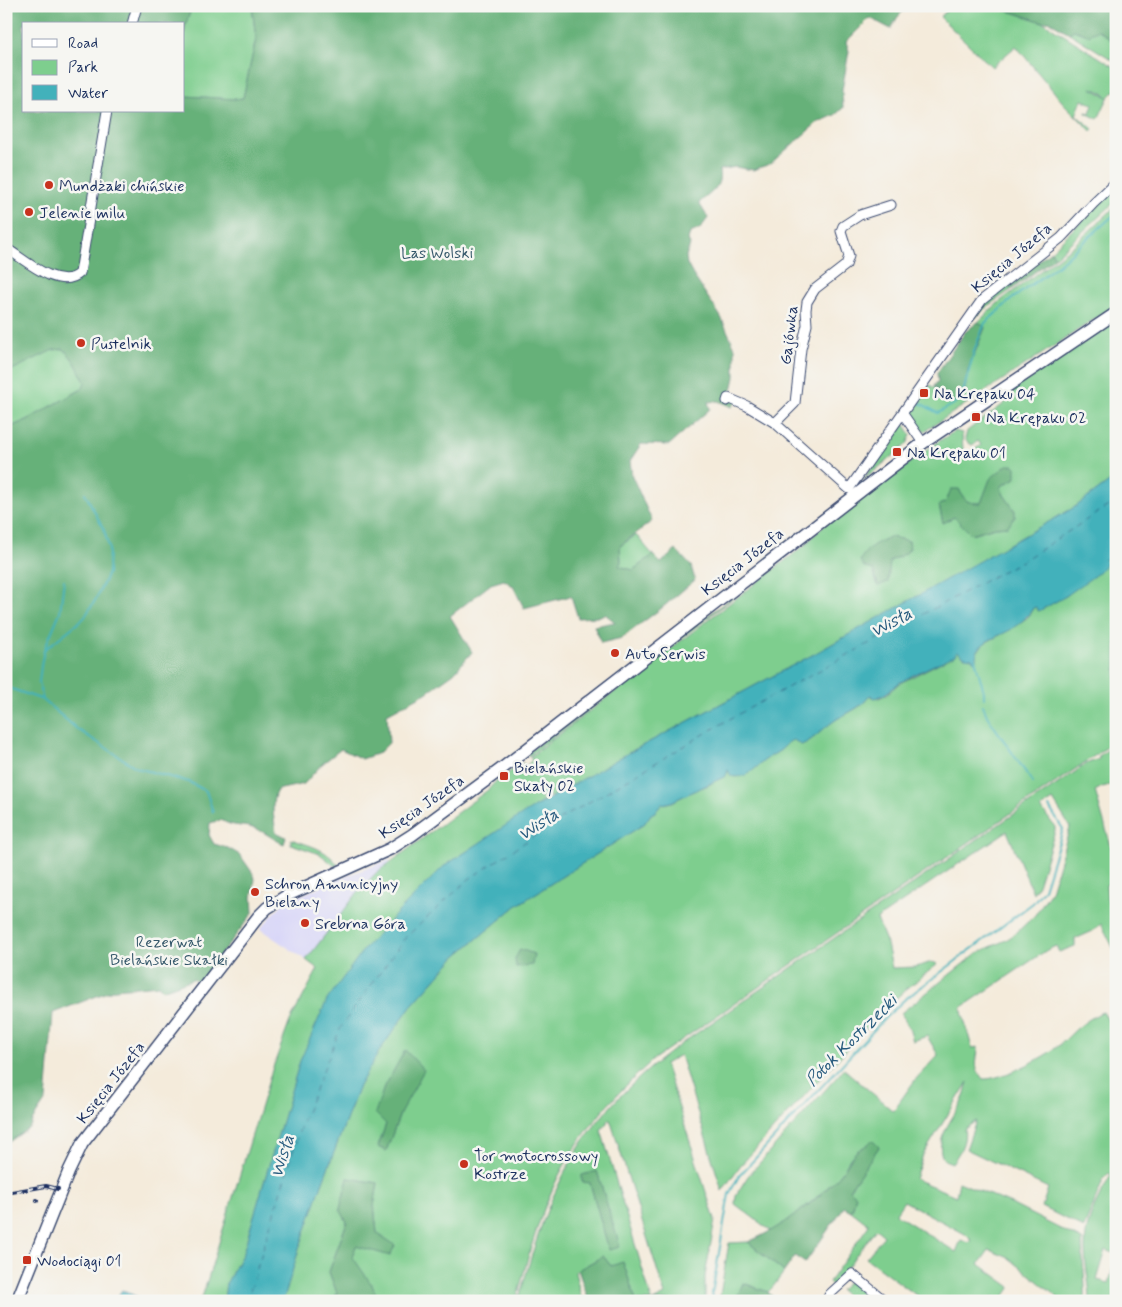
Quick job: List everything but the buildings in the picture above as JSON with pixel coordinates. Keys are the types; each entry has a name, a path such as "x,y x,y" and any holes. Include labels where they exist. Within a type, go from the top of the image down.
{"main road":[{"name":"Księcia Józefa","path":"17,1301 69,1171 82,1144 258,917 267,908 288,895 390,849 412,835 500,770 923,442 1116,313"}],"street":[{"path":"133,22 138,6"},
{"path":"6,248 48,275 67,279 80,273 108,112"},
{"name":"Księcia Józefa","path":"775,423 849,489 982,300 1061,238 1116,182"},
{"name":"Gajówka","path":"775,423 795,403 801,349 807,325 807,302 815,289 846,265 850,256 841,231 843,226 860,215 891,204"},
{"path":"727,401 728,398 747,406 775,423"},
{"path":"903,414 923,442"},
{"path":"826,1301 830,1294 852,1274 885,1301"}],"shaded area":[{"path":"389,860 391,863 376,873 358,892 306,960 260,929 283,903 338,879"}],"green space":[{"name":"Las Wolski","path":"6,6 192,6 185,27 185,22 22,22 22,112 185,112 185,96 243,98 256,39 252,6 907,6 891,29 870,18 846,42 849,51 842,90 843,108 835,115 817,123 770,164 753,170 735,167 719,170 719,181 715,189 699,203 708,218 700,229 690,233 688,239 690,245 686,256 687,264 721,317 735,348 735,377 731,395 738,400 732,407 718,401 708,402 710,409 669,445 641,444 630,461 632,476 652,521 620,546 621,562 619,566 633,570 653,555 661,563 676,550 691,566 695,580 622,638 601,643 594,626 615,622 605,614 597,617 578,618 571,596 524,608 513,586 504,580 491,584 450,616 472,652 454,673 426,693 387,714 389,743 379,753 362,759 341,749 322,764 304,784 277,790 273,805 276,832 286,837 284,844 259,830 230,824 221,820 210,823 209,835 214,844 228,848 240,855 254,875 253,913 199,983 193,979 162,990 159,985 115,989 53,1013 46,1100 30,1127 6,1144 6,429 27,420 82,389 85,382 74,361 64,349 53,350 6,373"},
{"path":"192,6 252,6 256,39 243,98 185,96 185,27"},
{"path":"952,6 993,6 1043,22 1116,68 1116,90 1108,98 1098,119 1086,113 1090,113 1093,104 1082,100 1076,115 1093,129 1091,131 1064,104 1016,46 992,67 940,17","holes":["1091,88 1098,90 1107,96 1108,98 1106,96"]},
{"path":"993,6 1116,6 1116,44 1099,30 1088,35 1074,30 1069,33 1049,21 1043,22"},
{"path":"1074,30 1088,35 1099,30 1116,44 1116,62 1069,33"},
{"path":"1116,187 1116,201 1055,257 1051,251"},
{"path":"1116,206 1116,305 925,431 919,428 914,419 912,409 930,385 956,402 964,397 968,370 985,328 978,322 999,302 1073,246"},
{"path":"1051,251 1055,257 1011,290 1006,284"},
{"path":"1006,284 1011,290 989,305 974,319 973,317 992,296"},
{"path":"1116,319 1116,477 1075,507 816,653 621,757 551,798 547,793 541,798 544,801 443,867 300,1061 243,1253 226,1284 224,1301 201,1301 272,1070 290,1021 318,969 306,960 358,892 376,873 501,778 523,763 528,769 530,768 528,764 532,760 530,757 804,546 823,526 939,441 955,431 962,433 963,450 955,456 958,461 981,445 978,441 972,445 967,442 965,439 967,431 1005,403 1008,398 1005,393","holes":["1016,478 1001,488 1015,511 1008,526 995,527 971,534 954,517 943,523 939,505 946,502 959,489 967,501 981,503 991,479","890,537 909,541 906,553 890,561 878,586 873,570"]},
{"path":"978,322 985,327 968,370 964,397 956,403 934,386 938,381 937,373 965,332"},
{"path":"53,349 64,349 67,352 82,374 85,386 27,420 6,429 6,373"},
{"path":"902,425 905,425 911,435 907,444 860,483 878,460"},
{"path":"1007,465 1014,465 1016,467 1016,478 1001,488 1015,511 1015,517 1008,526 995,527 971,534 954,517 943,523 939,505 946,502 951,489 959,489 967,501 981,503 990,479"},
{"path":"636,535 653,555 633,570 618,566 621,561 620,546"},
{"path":"890,537 909,541 910,548 906,553 890,561 888,582 878,586 873,570 864,567 860,561 872,546"},
{"path":"1105,559 1109,560 1114,568 1116,567 1116,741 654,1059 608,1104 594,1121 559,1175 531,1247 516,1301 370,1301 352,1256 356,1246 376,1251 377,1233 374,1206 378,1183 348,1178 340,1209 347,1222 329,1272 337,1293 333,1301 283,1301 299,1249 359,1086 380,1050 411,1006 455,957 516,906 644,824 662,804 672,802 709,785 729,770 734,777 747,773 787,743 794,740 801,745 806,743 834,721 858,708 869,696 879,698 887,694 898,684 955,655 957,651 965,657 976,654 983,644 1011,629 1028,617 1033,608 1036,607 1038,611 1066,596 1081,584","holes":["406,1050 400,1114 386,1151 378,1147 386,1124 383,1090"]},
{"path":"757,578 756,580 529,756 527,753"},
{"path":"1116,744 1116,784 1102,787 1095,791 1116,864 1116,879 1106,885 1107,899 1116,915 1116,953 1101,924 1093,931 1075,939 1075,946 1059,952 1056,946 1047,950 961,1008 972,1048 978,1047 976,1063 983,1079 1011,1072 1043,1056 1058,1046 1080,1026 1100,1013 1103,1012 1116,1033 1116,1254 1106,1250 1097,1280 1109,1283 1116,1256 1116,1301 1090,1301 1085,1257 1085,1240 1089,1221 1111,1175 1109,1173 1104,1178 1084,1228 1042,1207 1048,1188 966,1149 976,1121 964,1129 963,1143 952,1163 945,1160 941,1149 943,1135 962,1101 968,1082 923,1155 915,1179 956,1196 959,1182 1011,1204 1082,1240 1085,1301 1062,1301 1009,1258 989,1250 979,1264 1011,1287 1001,1301 993,1297 990,1301 924,1301 866,1258 884,1236 876,1229 833,1286 829,1282 869,1225 851,1211 853,1207 849,1190 879,1147 864,1148 856,1152 830,1185 798,1213 772,1232 735,1204 736,1195 748,1176 844,1069 893,1111 915,1080 938,1055 927,1036 913,1041 901,1013 977,953 1006,940 1035,915 1051,891 1070,827 1053,800 1041,808 1055,827 1055,831 1038,885 1033,893 1007,831 877,919 887,944 892,968 916,967 932,962 938,964 884,1009 740,1166 722,1191 680,1055 665,1064 715,1220 705,1276 705,1301 653,1301 665,1295 610,1119 601,1130 652,1301 636,1301 623,1263 611,1266 603,1256 575,1272 582,1301 518,1301 536,1242 558,1186 570,1163 597,1122 630,1086 688,1039 1088,763 1099,759 1099,756","holes":["597,1171 619,1247 609,1249 590,1183","904,1201 965,1234 972,1241 968,1243 961,1240 956,1252 897,1215 896,1213"]},
{"path":"291,839 322,851 338,865 335,866 320,854 291,844"},
{"path":"520,949 534,954 532,965 516,967 515,959"},
{"path":"405,1050 424,1070 400,1114 386,1151 378,1147 386,1124 375,1113 383,1090"},
{"path":"872,1140 879,1147 849,1190 856,1195 851,1211 844,1207 805,1263 795,1256 784,1272 748,1242 785,1222 819,1196 839,1176 854,1154"},
{"path":"597,1171 620,1247 609,1250 590,1183 582,1182 582,1175"},
{"path":"348,1178 378,1183 374,1206 377,1233 395,1245 390,1256 356,1246 352,1256 372,1285 379,1301 333,1301 337,1293 329,1272 347,1222 340,1209"},
{"path":"748,1242 784,1272 768,1292 743,1283 738,1295 744,1301 722,1301 720,1295 729,1243"},
{"path":"603,1256 611,1266 623,1262 636,1301 589,1301 578,1270"},
{"path":"852,1279 880,1301 853,1301 840,1290"},
{"path":"743,1283 768,1292 776,1301 744,1301 738,1295"}],"water":[{"name":"Wisła","path":"1116,477 1116,567 1111,567 1109,560 1105,559 1106,564 1098,573 1066,596 1039,611 1036,607 1033,608 1017,625 987,641 979,649 976,660 965,657 957,651 955,655 906,679 881,696 873,698 871,695 869,696 862,704 834,721 806,743 801,745 794,740 790,741 746,775 731,776 728,770 726,776 671,802 662,804 644,824 516,906 455,957 411,1006 380,1050 359,1086 299,1249 283,1301 224,1301 226,1284 243,1253 300,1061 327,1000 364,949 443,867 526,812 621,757 816,653 1075,507"},
{"path":"122,1290 147,1301 114,1301"}],"waterway":[{"path":"918,402 938,413 954,404 962,396 975,348 985,323 1012,299 1058,265 1116,213"},
{"path":"44,650 84,618 96,599 108,573 109,548 104,530 85,493"},
{"path":"43,700 39,682 41,666 44,650 60,612 64,580"},
{"name":"Potok Kostrzecki","path":"975,659 984,698"},
{"path":"6,687 43,700 77,729 137,768 189,782 206,791 213,812"},
{"name":"Potok Kostrzecki","path":"983,705 987,716 1033,783"},
{"name":"Wisła","path":"539,788 548,800"},
{"name":"Potok Kostrzecki","path":"714,1301 712,1294 729,1194 739,1176 885,1018 904,1000 1033,903 1044,889 1063,829 1049,807"}],"ferry route":[{"path":"247,1301 302,1122 341,1027 405,938 469,879 557,821 735,716 1027,558 1116,501"}],"railway":[{"path":"6,1193 46,1186 58,1189"}],"place":[{"name":"Mundżaki chińskie","path":"49,185"},
{"name":"Jelenie milu","path":"29,212"},
{"name":"Pustelnik","path":"81,343"},
{"name":"Na Krępaku 04","path":"924,393"},
{"name":"Na Krępaku 02","path":"976,417"},
{"name":"Na Krępaku 01","path":"897,452"},
{"name":"Auto Serwis","path":"615,653"},
{"name":"Bielańskie Skały 02","path":"504,776"},
{"name":"Schron Amunicyjny Bielany","path":"255,892"},
{"name":"Srebrna Góra","path":"305,923"},
{"name":"Tor motocrossowy Kostrze","path":"464,1164"},
{"name":"Wodociągi 01","path":"27,1260"}],"park label":[{"name":"Rezerwat Bielańskie Skałki","path":"169,950"}]}
